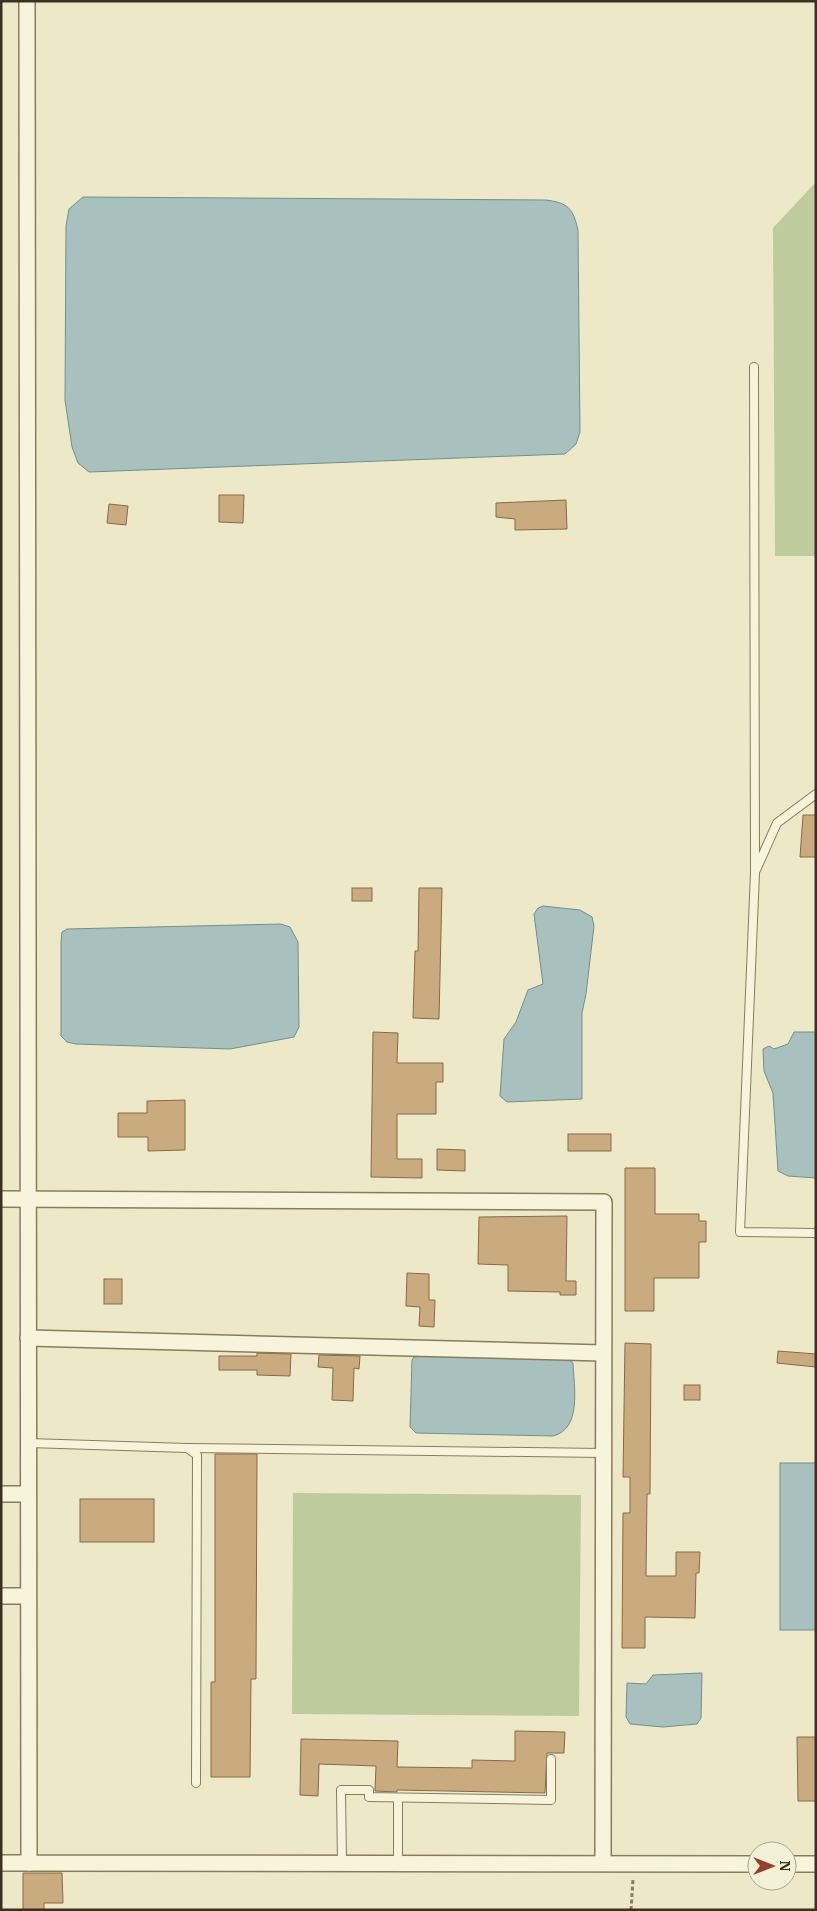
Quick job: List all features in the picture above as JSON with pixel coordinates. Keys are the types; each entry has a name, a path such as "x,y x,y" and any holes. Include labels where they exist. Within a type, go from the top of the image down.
{"street":[{"path":"27,1 30,500 29,1443 27,1494 29,1863"},
{"path":"1,1199 604,1202 603,1863"},
{"path":"28,1338 603,1353"},
{"path":"1,1494 27,1494"},
{"path":"1,1596 28,1596"},
{"path":"1,1863 747,1864"},
{"path":"797,1864 816,1864"}],"lane":[{"path":"754,367 755,873 740,1232 816,1233"},
{"path":"755,873 777,822 816,794"},
{"path":"29,1443 187,1448 603,1453"},
{"path":"187,1448 197,1455 198,1462 196,1782"},
{"path":"342,1863 341,1790 369,1790 369,1797 551,1800 551,1759"},
{"path":"398,1798 398,1863"}],"path":[{"path":"630,1910 634,1863"}],"green space":[{"path":"816,182 816,556 775,556 773,228"},
{"path":"293,1493 581,1495 579,1716 292,1714"}],"water":[{"path":"83,197 546,200 564,205 574,216 578,230 580,432 576,444 565,454 89,472 78,463 72,447 65,400 66,226 69,209"},
{"path":"543,906 580,910 592,917 594,926 582,1013 582,1099 507,1102 500,1096 504,1039 516,1022 528,990 543,984 534,914 538,908"},
{"path":"281,924 290,927 298,942 299,1027 294,1037 230,1049 76,1044 67,1042 61,1036 61,942 62,932 67,929"},
{"path":"794,1032 816,1032 816,1178 788,1176 778,1171 773,1093 764,1071 763,1049 769,1046 774,1049 788,1044"},
{"path":"414,1357 568,1359 573,1363 575,1395 572,1416 568,1425 562,1432 553,1436 416,1433 410,1427 412,1360"},
{"path":"780,1463 816,1463 816,1630 780,1630"},
{"path":"702,1673 701,1718 697,1724 663,1727 630,1724 626,1717 627,1683 646,1684 653,1675"}],"building":[{"path":"219,495 244,495 243,523 219,522"},
{"path":"566,500 567,529 515,530 515,519 496,517 496,503"},
{"path":"109,504 128,506 126,525 107,523"},
{"path":"803,815 816,815 816,857 800,857"},
{"path":"352,888 372,888 372,901 352,901"},
{"path":"419,888 442,888 439,1019 413,1018 415,951 418,951"},
{"path":"373,1032 398,1033 397,1063 443,1063 443,1082 436,1082 436,1114 397,1114 397,1159 422,1159 422,1178 371,1177"},
{"path":"185,1100 185,1150 148,1151 148,1137 118,1137 118,1113 147,1113 147,1101"},
{"path":"568,1134 611,1134 611,1151 568,1151"},
{"path":"437,1149 465,1150 465,1171 437,1170"},
{"path":"625,1168 655,1168 655,1214 699,1214 699,1221 706,1221 706,1242 699,1242 699,1278 654,1278 654,1311 625,1311"},
{"path":"567,1216 566,1281 576,1281 576,1295 560,1295 560,1292 508,1291 508,1265 478,1264 479,1217"},
{"path":"407,1273 429,1274 429,1300 435,1300 434,1327 419,1326 420,1307 406,1306"},
{"path":"104,1279 122,1279 122,1304 104,1304"},
{"path":"625,1343 651,1344 650,1494 647,1494 646,1576 676,1576 676,1552 700,1552 699,1573 696,1573 695,1618 645,1617 645,1648 622,1648 623,1513 630,1513 630,1477 623,1477"},
{"path":"778,1351 816,1354 816,1367 777,1363"},
{"path":"257,1353 291,1354 290,1376 257,1375 257,1370 219,1370 219,1356 257,1356"},
{"path":"319,1355 360,1356 359,1369 354,1368 353,1401 332,1400 333,1368 318,1367"},
{"path":"684,1385 700,1385 700,1400 684,1400"},
{"path":"215,1454 257,1454 256,1679 251,1679 250,1777 211,1777 211,1682 215,1682"},
{"path":"80,1499 154,1499 154,1542 80,1542"},
{"path":"515,1731 565,1732 564,1753 547,1753 545,1793 375,1791 376,1766 319,1764 318,1796 300,1795 301,1739 398,1741 397,1767 472,1768 472,1760 515,1761"},
{"path":"797,1737 816,1737 816,1801 798,1801"},
{"path":"23,1873 62,1873 63,1903 44,1903 44,1910 23,1910"}]}
